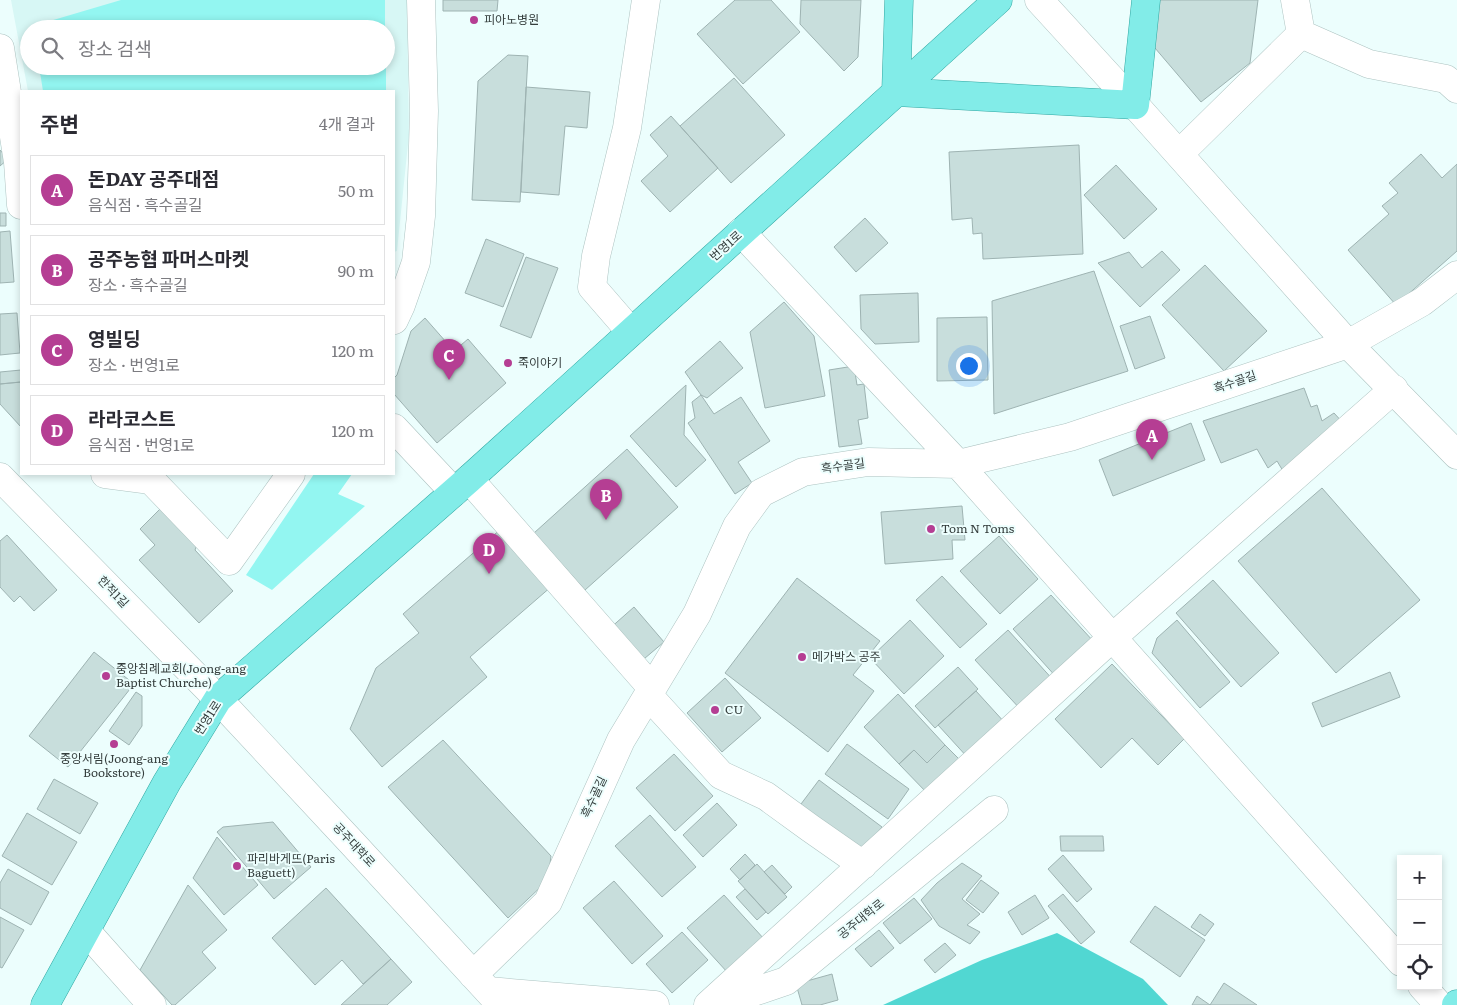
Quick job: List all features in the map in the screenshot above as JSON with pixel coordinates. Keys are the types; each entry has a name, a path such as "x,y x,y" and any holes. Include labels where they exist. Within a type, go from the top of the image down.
{"main road":[{"path":"899,0 896,92 1135,104 1146,0"},
{"name":"번영1로","path":"45,1005 167,782 218,700 462,485 998,0"}],"street":[{"path":"395,318 416,262 421,216 424,111 421,0"},
{"path":"631,332 592,287 596,256 627,128 646,0"},
{"path":"1039,0 1135,104 1348,344 1457,455"},
{"path":"1295,0 1300,34"},
{"path":"1179,154 1300,34"},
{"path":"1300,34 1369,64 1446,79 1457,89"},
{"path":"0,48 18,162 20,191"},
{"path":"742,232 958,464 1397,957"},
{"name":"흑수골길","path":"488,990 548,902 621,740 697,614 737,526 761,493 802,472 868,462 958,464 1070,437 1348,344 1422,302 1457,275"},
{"path":"708,1005 1113,637 1394,389"},
{"path":"395,429 462,485 650,692 721,775 766,796 863,865"},
{"path":"112,475 151,480 229,561 286,478"},
{"name":"한적1길","path":"10,478 218,700"},
{"name":"공주대학로","path":"218,700 488,990"},
{"name":"공주대학로","path":"716,1005 786,981 994,810"},
{"path":"86,931 152,1005"},
{"path":"488,990 654,1005"},
{"path":"1426,990 1439,1005"}],"shaded area":[{"path":"11,0 407,0 409,134 397,251 395,252 395,90 28,90 25,75 395,75 395,20 20,20 20,48"},
{"path":"121,0 385,0 385,20 53,20"},
{"path":"40,75 386,75 386,90 43,90"},
{"path":"313,475 351,475 338,494 365,506 272,590 246,575"},
{"path":"1057,933 1143,979 1168,1005 883,1005 982,960"}],"building":[{"path":"443,0 498,0 497,11 443,11"},
{"path":"735,0 771,0 800,32 743,84 697,34"},
{"path":"801,0 861,0 858,57 844,71 800,24"},
{"path":"1156,0 1258,0 1250,63 1201,102 1149,41"},
{"path":"508,55 528,56 520,202 472,200 478,81"},
{"path":"734,78 785,135 731,183 680,126"},
{"path":"526,87 590,92 587,128 565,126 559,195 521,192"},
{"path":"671,116 718,168 670,212 641,181 668,156 650,135"},
{"path":"1079,145 1083,254 983,259 982,233 973,234 972,218 952,220 949,152"},
{"path":"0,150 8,159 0,166"},
{"path":"1421,154 1442,178 1457,164 1457,251 1396,305 1348,250 1389,214 1382,206 1398,193 1389,183"},
{"path":"1116,165 1157,209 1124,239 1084,195"},
{"path":"0,213 6,213 6,226 0,226"},
{"path":"865,218 888,243 856,272 834,247"},
{"path":"10,231 14,282 0,283 0,232"},
{"path":"486,239 524,254 503,307 465,293"},
{"path":"1162,251 1180,270 1140,307 1098,263 1129,252 1142,268"},
{"path":"526,257 558,268 531,338 500,326"},
{"path":"1205,265 1267,331 1224,371 1162,305"},
{"path":"1094,271 1128,371 994,414 992,301"},
{"path":"918,293 919,342 875,344 861,329 860,295"},
{"path":"784,302 814,336 825,396 765,408 750,332"},
{"path":"17,313 20,353 0,355 0,314"},
{"path":"1150,316 1165,358 1135,369 1120,326"},
{"path":"987,317 988,380 937,381 937,318"},
{"path":"425,318 454,351 468,339 506,383 437,443 395,395 395,377 411,331"},
{"path":"720,341 743,368 707,398 701,395 685,372"},
{"path":"854,366 857,385 864,384 868,418 858,420 862,444 839,447 829,370"},
{"path":"20,370 20,382 0,384 0,372"},
{"path":"20,382 20,426 0,404 0,384"},
{"path":"686,385 684,435 706,460 676,487 630,436"},
{"path":"1304,388 1311,407 1317,405 1322,421 1334,413 1345,425 1286,476 1277,461 1268,468 1257,449 1221,463 1203,421"},
{"path":"701,395 714,414 741,397 770,441 738,462 752,483 735,494 688,423 695,418 692,402"},
{"path":"1191,423 1205,460 1113,496 1099,460"},
{"path":"627,449 678,507 585,590 534,533"},
{"path":"1322,488 1420,600 1336,673 1238,561"},
{"path":"165,504 199,540 195,550 233,591 199,623 139,560 155,545 140,529"},
{"path":"962,506 965,540 952,540 953,559 885,564 881,512"},
{"path":"502,528 552,586 470,657 487,677 382,767 350,729 376,668 419,633 403,614"},
{"path":"7,535 57,590 34,611 20,596 14,602 0,587 0,541"},
{"path":"999,536 1038,579 1000,614 960,571"},
{"path":"942,576 987,624 960,648 916,600"},
{"name":"메가박스 공주","path":"797,578 880,641 853,675 874,691 828,752 725,673"},
{"path":"1213,580 1279,653 1241,687 1176,613"},
{"path":"1051,595 1094,642 1058,679 1013,629"},
{"path":"634,607 664,642 638,664 608,630"},
{"path":"910,620 944,656 904,694 870,658"},
{"path":"1177,620 1230,682 1200,708 1152,653 1157,638"},
{"path":"1008,630 1055,682 1022,711 975,660"},
{"path":"94,652 134,684 68,767 29,736"},
{"path":"1112,664 1184,739 1158,765 1132,738 1101,768 1055,719"},
{"path":"958,667 978,689 935,728 915,706"},
{"path":"1390,672 1400,697 1322,727 1312,703"},
{"path":"725,678 761,718 722,752 687,713"},
{"path":"976,691 1006,724 969,759 938,725"},
{"path":"136,692 142,696 142,726 129,745 109,731"},
{"path":"898,694 945,745 927,763 914,750 899,764 864,727"},
{"path":"443,740 551,856 548,880 508,918 388,787"},
{"path":"847,744 909,789 888,819 825,774"},
{"path":"945,745 962,762 928,794 899,764 914,750 927,763"},
{"path":"674,754 713,796 675,831 636,788"},
{"path":"54,779 98,803 80,834 37,809"},
{"path":"819,780 882,827 861,855 798,808"},
{"path":"717,803 737,825 703,857 683,835"},
{"path":"27,813 77,842 52,885 2,856"},
{"path":"650,815 696,867 662,897 615,846"},
{"path":"273,822 311,867 274,899 217,832 223,827"},
{"path":"1060,836 1103,836 1104,851 1061,851"},
{"path":"217,837 258,885 224,915 193,878"},
{"path":"745,854 755,865 740,880 730,869"},
{"path":"1063,855 1092,889 1077,902 1048,869"},
{"path":"962,863 982,876 962,899 980,914 967,925 980,932 970,944 939,926 921,900 937,883"},
{"path":"757,864 787,897 768,914 738,881"},
{"path":"772,865 792,887 785,894 764,872"},
{"path":"8,869 49,892 31,925 0,908 0,883"},
{"path":"981,880 999,893 983,913 966,900"},
{"path":"614,881 663,936 632,964 583,908"},
{"path":"188,885 227,930 202,952 216,968 175,1005 172,1005 140,970"},
{"path":"326,888 391,959 363,984 342,960 315,985 272,938"},
{"path":"745,889 766,912 757,920 736,897"},
{"path":"1063,894 1095,932 1081,944 1048,906"},
{"path":"724,895 765,940 728,973 687,928"},
{"path":"1035,895 1049,918 1022,935 1008,912"},
{"path":"914,898 932,919 900,944 883,923"},
{"path":"1155,906 1205,940 1180,977 1130,942"},
{"path":"1200,914 1214,924 1205,936 1191,927"},
{"path":"0,917 24,930 2,968 0,967"},
{"path":"879,930 894,948 871,967 855,949"},
{"path":"682,932 708,960 672,993 646,964"},
{"path":"945,943 956,955 935,973 924,960"},
{"path":"391,959 412,982 387,1005 341,1005"},
{"path":"832,974 838,1000 820,1005 802,1005 796,984"},
{"path":"1224,983 1257,1005 1210,1005"},
{"path":"1197,996 1210,1005 1192,1005"}],"place":[{"name":"피아노병원","path":"474,20"},
{"name":"죽이야기","path":"508,363"},
{"name":"영빌딩","path":"449,380"},
{"name":"돈DAY 공주대점","path":"1152,460"},
{"name":"공주농협 파머스마켓","path":"606,520"},
{"name":"Tom N Toms","path":"931,529"},
{"name":"라라코스트","path":"489,574"},
{"name":"메가박스 공주","path":"802,657"},
{"name":"중앙침례교회(Joong-ang Baptist Churche)","path":"106,676"},
{"name":"CU","path":"715,710"},
{"name":"중앙서림(Joong-ang Bookstore)","path":"114,744"},
{"name":"파리바게뜨(Paris Baguett)","path":"237,866"}]}
